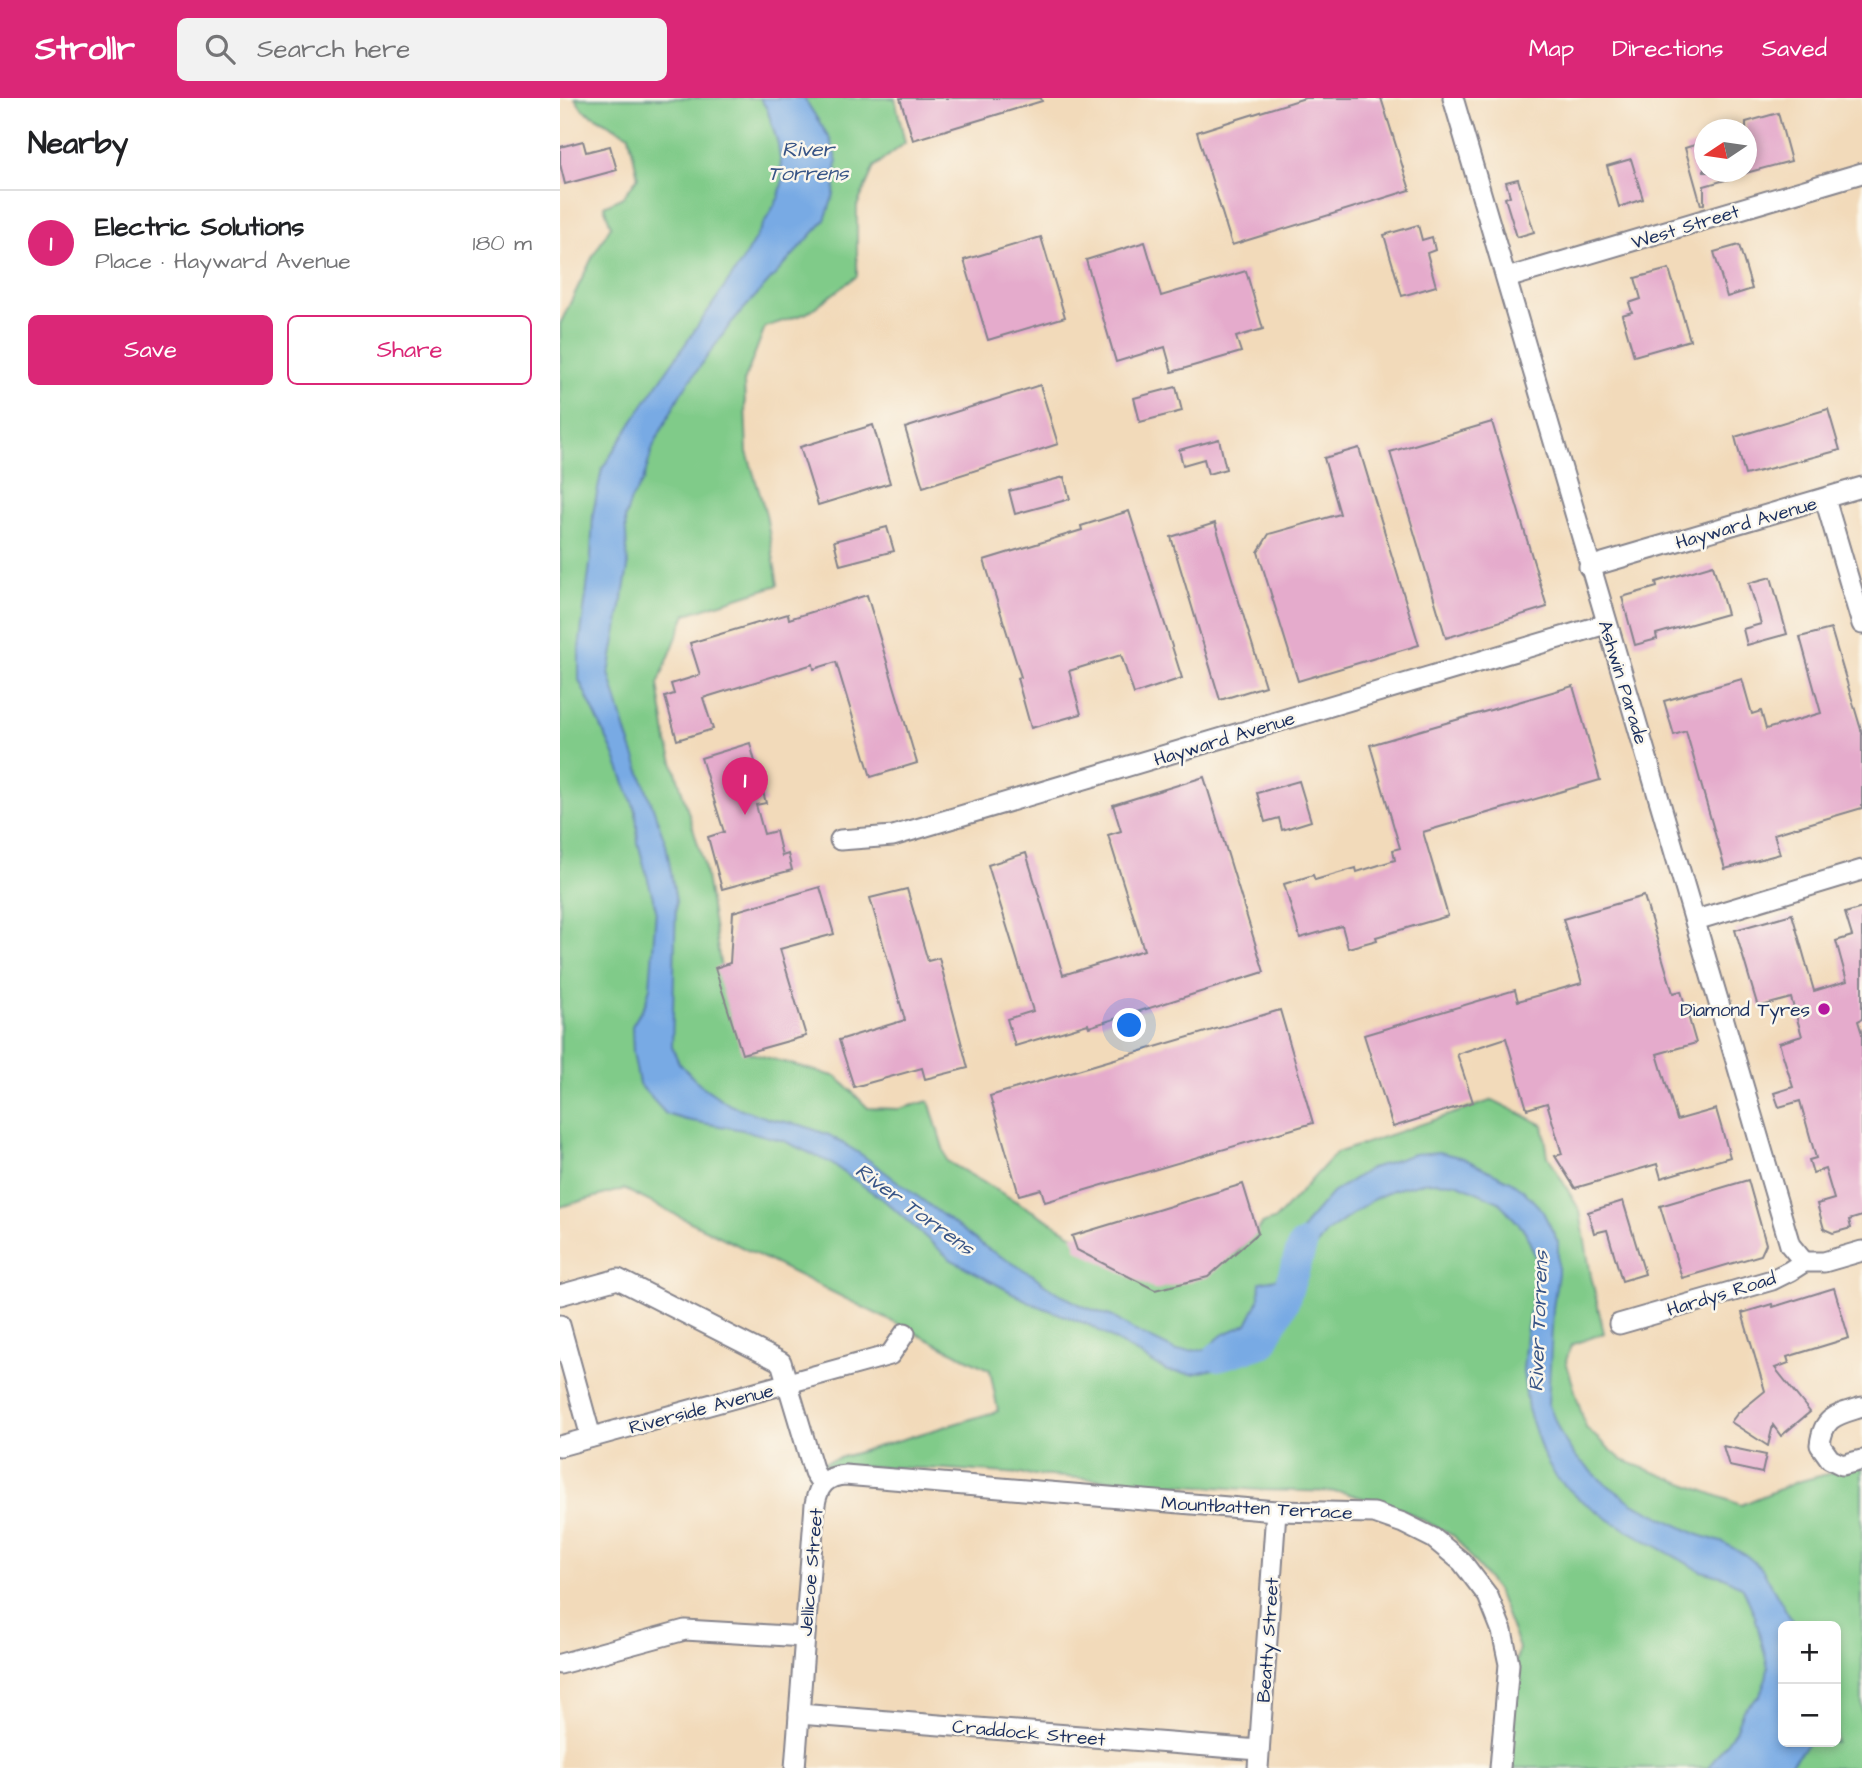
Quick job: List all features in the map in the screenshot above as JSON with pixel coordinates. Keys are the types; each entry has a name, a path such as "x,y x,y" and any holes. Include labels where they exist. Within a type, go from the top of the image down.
{"street":[{"name":"Ashwin Parade","path":"1453,98 1790,1245 1804,1262"},
{"name":"West Street","path":"1507,278 1862,173"},
{"name":"Hayward Avenue","path":"1589,567 1862,488"},
{"path":"1825,499 1862,624"},
{"name":"Hayward Avenue","path":"840,840 894,836 1606,624"},
{"path":"1696,920 1862,870"},
{"name":"Hardys Road","path":"1619,1324 1772,1280 1804,1262 1824,1262 1862,1251"},
{"name":"Riverside Avenue","path":"560,1295 618,1279 781,1362 788,1385 560,1446"},
{"path":"560,1325 591,1437"},
{"path":"788,1385 890,1355 905,1333"},
{"name":"Jellicoe Street","path":"788,1385 814,1472 822,1484 815,1504 795,1768"},
{"path":"1862,1407 1833,1416 1821,1430 1820,1445 1830,1459 1842,1465 1862,1460"},
{"name":"Mountbatten Terrace","path":"822,1484 836,1476 845,1475 1276,1511 1374,1513 1403,1523 1433,1538 1462,1562 1488,1596 1502,1631 1509,1664 1500,1768"},
{"name":"Beatty Street","path":"1259,1759 1276,1511"},
{"path":"560,1664 685,1630 804,1637"},
{"name":"Craddock Street","path":"799,1714 1259,1759"}],"green space":[{"path":"575,98 895,98 905,143 874,167 857,206 857,276 807,313 765,327 744,382 747,452 766,514 778,585 686,614 658,684 667,742 704,864 723,981 747,1052 837,1077 868,1108 899,1109 929,1101 947,1161 1152,1281 1236,1253 1262,1224 1276,1219 1336,1153 1493,1100 1543,1125 1548,1156 1580,1211 1604,1333 1571,1345 1566,1361 1586,1428 1622,1460 1741,1505 1797,1482 1862,1465 1862,1768 1507,1768 1513,1675 1519,1648 1497,1591 1454,1536 1399,1508 1342,1492 1260,1490 946,1469 815,1465 998,1411 990,1370 624,1189 560,1207 560,324 593,256 611,226 604,206 623,197 638,177 629,135 583,110"}],"water":[{"name":"River Torrens","path":"760,98 804,98 830,139 837,161 834,194 825,220 732,322 681,393 654,444 643,481 631,500 625,518 628,568 609,673 627,735 666,844 676,901 672,1047 679,1063 699,1084 730,1105 829,1135 862,1155 988,1249 1033,1275 1051,1289 1082,1306 1113,1317 1176,1351 1205,1350 1222,1335 1247,1324 1259,1300 1260,1282 1276,1279 1307,1222 1332,1193 1369,1169 1414,1154 1439,1152 1463,1158 1510,1181 1542,1210 1558,1242 1548,1403 1560,1433 1574,1455 1602,1481 1634,1504 1696,1534 1724,1543 1747,1556 1762,1569 1792,1621 1778,1621 1778,1747 1805,1747 1787,1768 1708,1768 1735,1731 1743,1710 1760,1695 1766,1679 1768,1667 1755,1616 1743,1588 1724,1577 1701,1571 1611,1521 1578,1498 1556,1477 1543,1454 1528,1409 1523,1371 1526,1334 1537,1273 1536,1258 1525,1231 1499,1202 1456,1183 1427,1182 1393,1190 1374,1199 1326,1233 1283,1293 1256,1349 1242,1362 1193,1374 1167,1371 1089,1325 1033,1304 950,1259 885,1201 829,1162 784,1141 666,1114 639,1084 633,1052 632,1026 646,1002 650,987 656,909 638,843 636,812 613,752 579,680 579,649 591,557 593,513 602,469 741,263 779,197 783,179 778,144 767,109"}],"building":[{"path":"900,98 1041,98 1042,101 913,140"},
{"path":"1305,98 1381,98 1410,190 1232,245 1197,132"},
{"path":"1778,113 1791,161 1757,170 1757,119"},
{"path":"583,141 586,152 610,146 617,170 565,184 560,164 560,147"},
{"path":"1694,145 1694,180 1685,148"},
{"path":"1631,159 1643,199 1619,207 1607,166"},
{"path":"1518,179 1534,232 1517,237 1505,198 1510,196 1506,182"},
{"path":"1695,182 1718,182 1704,186 1704,204 1701,205"},
{"path":"1418,225 1422,240 1432,237 1435,250 1427,253 1436,286 1402,296 1384,235"},
{"path":"1041,237 1065,317 988,340 964,260"},
{"path":"1145,242 1161,296 1246,271 1263,329 1236,337 1241,352 1172,372 1165,347 1116,362 1086,260"},
{"path":"1739,245 1752,289 1727,297 1714,252"},
{"path":"1669,269 1690,340 1634,356 1622,315 1632,312 1629,303 1641,299 1635,278"},
{"path":"1040,385 1058,444 923,487 905,428"},
{"path":"1176,387 1182,411 1140,422 1134,398"},
{"path":"1828,409 1840,450 1745,475 1735,437"},
{"path":"1492,422 1547,607 1446,638 1390,452"},
{"path":"873,425 890,483 818,505 800,447"},
{"path":"1219,439 1226,469 1208,474 1204,459 1183,465 1179,450"},
{"path":"1359,448 1419,645 1298,681 1258,552 1269,534 1340,514 1324,458"},
{"path":"1064,477 1070,499 1015,514 1009,491"},
{"path":"1129,511 1182,678 1134,694 1121,655 1069,671 1081,714 1031,728 1017,678 1021,677 984,560 1082,530 1081,526"},
{"path":"1215,523 1265,686 1220,700 1171,537"},
{"path":"887,527 894,551 840,565 834,541"},
{"path":"1713,565 1727,614 1656,634 1657,639 1635,645 1622,597 1657,587 1656,582"},
{"path":"1771,577 1787,634 1747,645 1743,629 1761,624 1749,583"},
{"path":"867,595 917,763 871,777 836,662 814,669 813,664 703,698 713,729 677,740 665,697 674,694 671,684 700,675 690,643 788,614 789,619"},
{"path":"1831,629 1862,733 1862,808 1774,834 1780,854 1725,869 1686,731 1674,735 1664,701 1742,679 1752,714 1761,711 1766,729 1821,713 1800,637"},
{"path":"1573,686 1600,780 1423,832 1448,916 1348,948 1342,926 1300,938 1284,884 1313,875 1315,880 1356,868 1357,872 1395,860 1393,850 1400,848 1370,745"},
{"path":"750,743 766,803 756,805 764,834 776,831 782,856 788,854 792,870 722,889 708,837 724,832 701,758"},
{"path":"1204,777 1264,972 1089,1027 1088,1024 1015,1046 1007,1019 1033,1011 988,865 1026,853 1063,975 1144,950 1108,835 1121,831 1113,805"},
{"path":"1299,781 1311,821 1282,830 1279,818 1265,822 1257,793"},
{"path":"820,887 834,934 780,949 806,1036 742,1054 715,968 730,963 733,912"},
{"path":"907,889 928,961 939,958 968,1068 925,1079 922,1068 854,1087 839,1040 905,1020 870,898"},
{"path":"1644,896 1673,993 1681,991 1696,1043 1657,1054 1677,1120 1716,1109 1730,1157 1661,1178 1657,1164 1575,1188 1555,1156 1562,1154 1547,1103 1527,1109 1506,1038 1457,1054 1473,1102 1393,1127 1364,1035 1515,990 1518,1001 1582,983 1563,919"},
{"path":"1862,908 1862,1019 1858,1021 1862,1034 1862,1216 1849,1220 1851,1228 1833,1233 1824,1229 1817,1204 1834,1199 1825,1169 1813,1173 1809,1160 1816,1158 1800,1101 1779,1107 1774,1093 1793,1087 1779,1043 1802,1036 1791,998 1758,1007 1735,930 1792,914 1814,991 1847,981 1836,941 1852,936 1845,913"},
{"path":"1280,1010 1313,1123 1045,1202 1041,1189 1019,1195 990,1096"},
{"path":"1748,1180 1766,1244 1761,1255 1682,1278 1660,1206"},
{"path":"1243,1184 1258,1233 1208,1277 1155,1290 1077,1250 1072,1236"},
{"path":"1623,1201 1645,1274 1622,1281 1607,1230 1594,1233 1588,1212"},
{"path":"1834,1288 1849,1338 1787,1357 1789,1363 1775,1368 1810,1412 1781,1436 1773,1425 1768,1446 1731,1422 1765,1391 1742,1313 1772,1304 1773,1307"},
{"path":"1723,1446 1766,1455 1762,1473 1729,1466"}],"waterway":[{"name":"River Torrens","path":"1219,1356 1262,1343 1284,1302 1302,1246"}],"place":[{"name":"Electric Solutions","path":"745,815"},
{"name":"Diamond Tyres","path":"1824,1009"}]}
